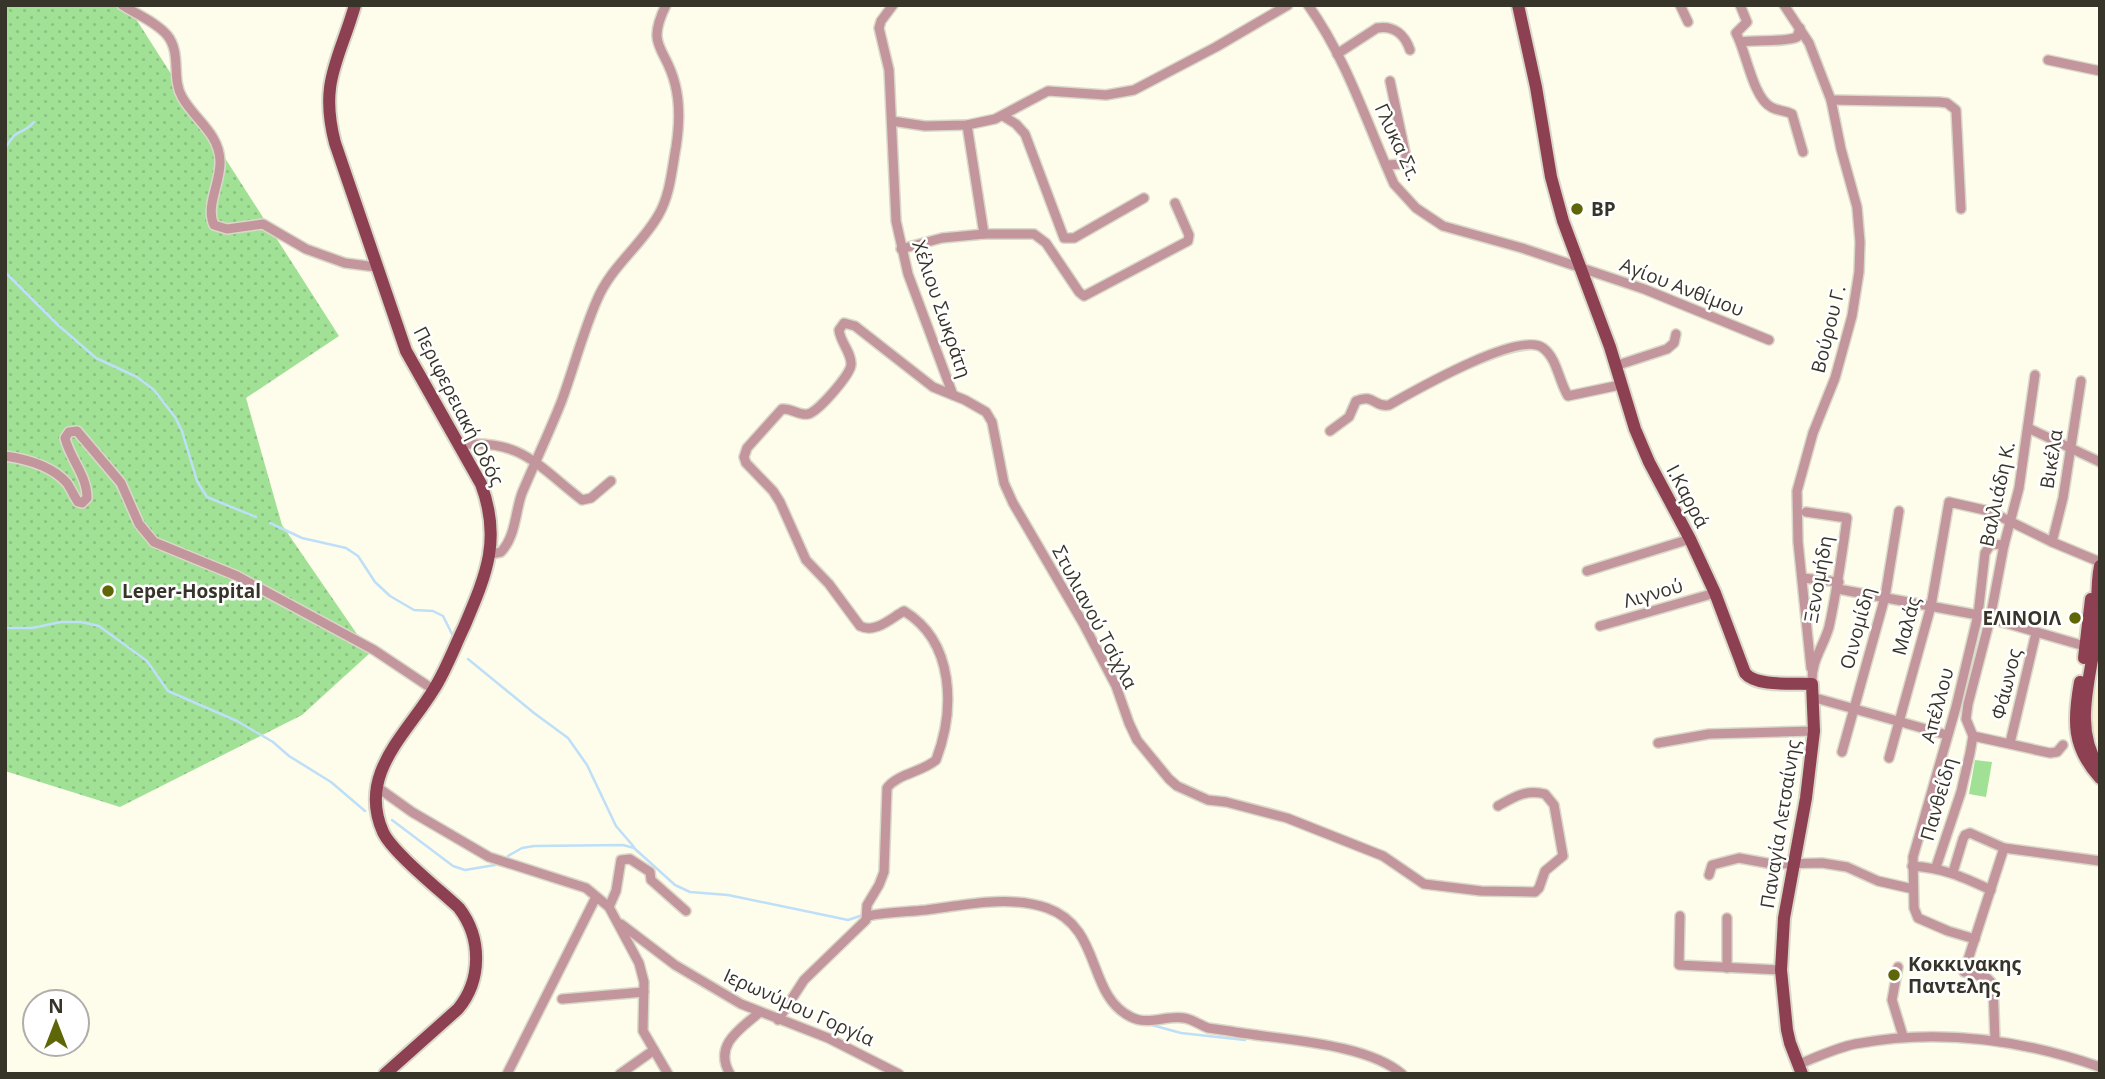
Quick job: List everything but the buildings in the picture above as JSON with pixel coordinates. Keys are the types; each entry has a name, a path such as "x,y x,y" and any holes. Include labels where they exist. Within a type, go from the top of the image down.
{"main road":[{"name":"Περιφερειακή Οδός","path":"355,5 331,73 331,130 406,351 481,484 488,503 492,533 491,554 477,596 433,690 386,758 377,788 379,819 386,838 463,912 472,932 476,958 473,981 462,1005 386,1074"},
{"name":"Ι.Καρρά","path":"1518,5 1536,87 1550,177 1648,462 1690,539 1749,677 1812,690"},
{"path":"2100,564 2090,603 2084,723 2087,744 2100,769"},
{"path":"2089,647 2075,723 2082,754 2100,778"},
{"name":"Παναγία Λετσαίνης","path":"1801,1069 1787,1030 1781,970 1784,918 1806,798 1814,731 1812,690"}],"street":[{"path":"122,5 157,27 172,42 182,97 215,141 220,161 210,212 214,225 227,229 263,224 306,249 345,263 376,267"},
{"path":"491,554 501,552 509,539 522,495 537,464 598,297 610,276 655,221 663,207 677,142 678,103 673,78 656,39 658,20 666,5"},
{"name":"Χέλιου Σωκράτη","path":"893,5 879,28 889,70 896,221 901,249 953,395"},
{"path":"892,121 925,126 967,125 1003,116 1048,91 1106,95 1134,90 1288,5"},
{"name":"Γλυκα Στ.","path":"1308,5 1337,54 1394,184 1404,197 1438,223 1582,269"},
{"path":"1680,5 1688,22"},
{"path":"1741,5 1748,20 1736,31 1751,74 1763,101 1773,109 1792,114 1803,152"},
{"name":"Βούρου Γ.","path":"1784,5 1813,51 1831,100 1857,207 1860,256 1856,293 1846,339 1835,378 1813,433 1797,491 1811,668"},
{"path":"1337,54 1383,27 1403,35 1410,50"},
{"path":"1741,42 1759,39 1790,40 1797,37 1800,28"},
{"path":"2048,60 2100,71"},
{"path":"1385,164 1405,164 1407,161 1390,81"},
{"path":"1831,100 1939,102 1952,106 1956,110 1961,209"},
{"path":"1003,116 1021,128 1064,238 1074,238 1144,198"},
{"path":"967,125 984,234"},
{"path":"901,249 937,239 1030,233 1039,236 1084,296 1188,241 1189,235 1175,203"},
{"name":"Αγίου Ανθίμου","path":"1582,269 1687,305 1769,340"},
{"name":"Χέλιου Σωκράτη","path":"868,911 884,872 887,788 893,781 929,765 937,756 948,713 944,667 933,638 905,611 871,629 863,628 858,623 829,584 806,560 780,502 746,463 744,457 747,448 782,409 791,409 802,414 816,411 847,374 851,362 839,330 844,323 855,326 933,387 953,395"},
{"path":"1615,366 1667,349 1674,343 1676,334"},
{"path":"1330,431 1349,417 1356,401 1371,398 1381,405 1389,405 1460,367 1525,344 1538,344 1547,351 1568,396 1620,385"},
{"name":"Βαλλιάδη Κ.","path":"1990,619 2011,521 2035,375"},
{"name":"Βικέλα","path":"2052,542 2063,498 2081,381"},
{"name":"Στυλιανού Τσίχλα","path":"953,395 981,409 991,419 1004,483 1013,503 1083,623 1116,686 1138,740 1168,779 1177,786 1208,800 1287,818 1383,856 1424,884 1481,891 1535,892 1545,871 1563,856 1554,805 1545,794 1530,792 1498,806"},
{"path":"2028,428 2100,462"},
{"path":"5,456 25,460 53,472 65,481 78,502 82,503 87,498 87,490 65,438 69,432 77,431 121,483 139,524 154,542 237,576 374,649 433,690"},
{"path":"459,444 479,442 517,450 582,499 591,498 611,481"},
{"name":"Μαλάς","path":"1889,758 1931,606 1949,502 1989,511 2011,521"},
{"name":"Οινομίδη","path":"1842,752 1885,597 1899,511"},
{"name":"Ξενομήδη","path":"1806,512 1847,518 1838,586 1827,632 1811,668 1812,690"},
{"path":"2011,521 2100,564"},
{"path":"1587,570 1690,539"},
{"name":"Απέλλου","path":"1975,939 1918,918 1914,908 1912,866 1979,615 1985,553 1991,544 2004,545"},
{"path":"1803,578 1979,615 2089,647"},
{"name":"Λιγνού","path":"1600,626 1715,593"},
{"name":"Πανθείδη","path":"1936,867 1961,792 1973,736 1966,719 1968,704 1990,619"},
{"name":"Φάωνος","path":"2010,743 2036,633"},
{"path":"1812,690 1853,708 1947,734"},
{"path":"1658,743 1709,734 1814,731"},
{"path":"1973,736 2050,753 2057,752 2063,744"},
{"path":"377,788 489,857 572,882 586,888 609,907 639,963 644,992 643,1031 668,1074"},
{"path":"1953,872 1963,839 1970,833 2004,848 2100,861"},
{"path":"1995,1040 1993,984 1987,978 1964,972 2004,848"},
{"path":"1709,875 1712,865 1739,858 1772,864 1822,863 1847,867 1878,881 1913,889"},
{"path":"609,907 616,891 621,860 630,859 650,872 651,880 686,911"},
{"path":"1912,866 1936,867 1953,872 1991,890"},
{"path":"508,1074 596,897"},
{"path":"778,1020 804,980 840,947 868,911 989,903 1028,904 1046,908 1074,924 1082,934 1107,992 1119,1008 1132,1018 1185,1018 1207,1027 1347,1050 1384,1062 1402,1074"},
{"path":"1680,916 1679,965 1781,970"},
{"path":"1727,918 1727,968"},
{"name":"Ιερωνύμου Γοργία","path":"617,920 675,965 741,1004 828,1038 899,1074"},
{"path":"1898,967 1892,1000 1903,1036"},
{"path":"562,999 644,992"},
{"path":"730,1074 724,1058 726,1043 760,1012"},
{"path":"1801,1069 1846,1046 1903,1036 1962,1036 1995,1040 2059,1054 2100,1067"},
{"path":"620,1074 654,1050"}],"shaded area":[{"path":"2100,667 2100,753 2093,728 2093,704"}],"green space":[{"path":"5,5 127,5 339,336 246,398 282,525 370,653 302,715 120,807 5,771"},
{"path":"1975,760 1992,762 1986,797 1969,794"}],"waterway":[{"path":"5,149 14,136 34,122"},
{"path":"5,272 58,325 96,358 137,377 154,390 175,417 182,431 197,481 207,497 256,517"},
{"path":"270,523 302,538 346,548 358,556 375,582 390,596 414,610 433,611 443,616 452,634"},
{"path":"5,628 32,628 61,622 99,626 147,661 168,691 237,721 273,742 289,756 331,782 365,811"},
{"path":"468,659 568,738 587,765 616,826 634,847"},
{"path":"392,820 453,866 465,870 495,865"},
{"path":"508,856 522,848 534,846 623,845 634,848 675,885 690,892 728,895 848,920 863,915"},
{"path":"1084,951 1090,965"},
{"path":"1148,1024 1181,1033 1245,1040"}],"place":[{"name":"BP","path":"1577,209"},
{"name":"Leper-Hospital","path":"108,591"},
{"name":"ΕΛΙΝΟΙΛ","path":"2075,618"},
{"name":"Κοκκινακης Παντελης","path":"1894,975"}]}
